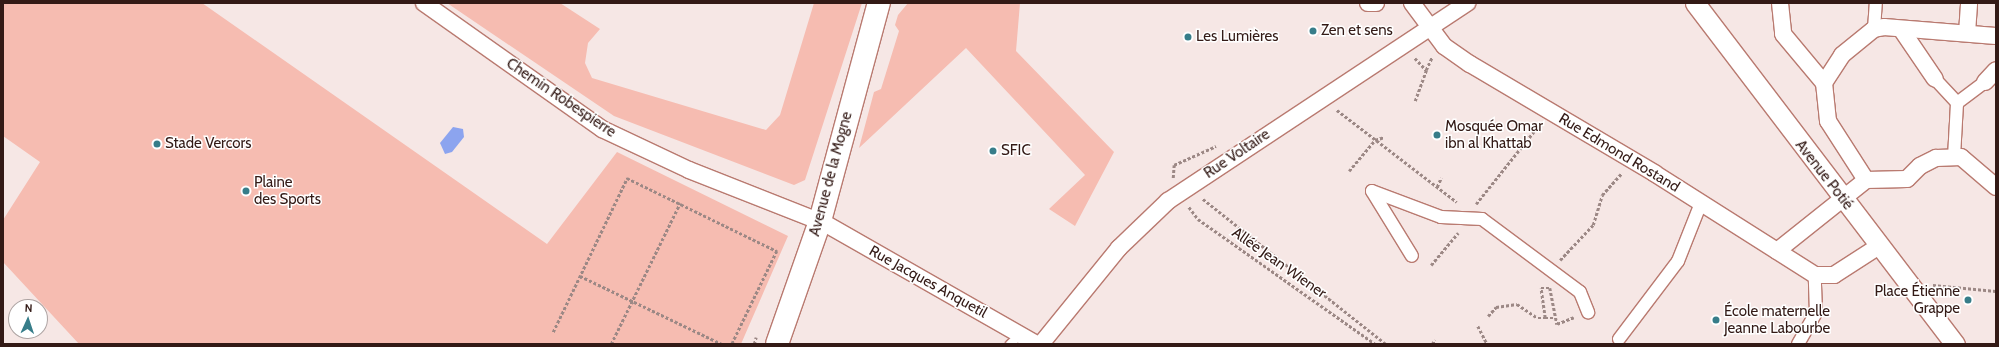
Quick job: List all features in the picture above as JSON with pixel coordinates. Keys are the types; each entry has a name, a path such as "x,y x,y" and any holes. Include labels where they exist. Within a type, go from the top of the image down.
{"main road":[{"name":"Avenue de la Mogne","path":"777,344 820,222 879,3"}],"street":[{"name":"Chemin Robespierre","path":"424,3 602,129 689,170 820,222"},
{"path":"1368,3 1376,3"},
{"name":"Rue Edmond Rostand","path":"1412,3 1427,26 1444,46 1632,160 1815,275"},
{"name":"Rue Voltaire","path":"1041,344 1119,248 1182,198 1321,97 1427,26 1467,3"},
{"name":"Avenue Potié","path":"1695,3 1955,344"},
{"path":"1780,3 1783,34 1824,83 1828,121 1866,180"},
{"path":"1874,30 1876,3"},
{"path":"1967,33 1969,3"},
{"path":"1824,83 1842,55 1874,30 1901,29 1996,36"},
{"path":"1901,29 1935,79 1958,103"},
{"path":"1954,157 1958,103 1985,82 1996,70"},
{"path":"1777,251 1866,180 1907,179 1920,166 1936,158 1954,157 1972,164 1996,187"},
{"path":"1412,256 1372,191 1442,217 1467,215 1482,219 1580,292 1588,312"},
{"path":"1620,338 1678,261 1701,203"},
{"name":"Rue Jacques Anquetil","path":"820,222 1015,339 1036,344"},
{"path":"1798,344 1816,313 1815,275 1834,275 1879,246"}],"path":[{"path":"1401,44 1426,70"},
{"path":"1415,101 1433,55 1444,46"},
{"path":"1321,97 1437,187 1467,215"},
{"path":"1432,265 1455,240 1467,215 1550,111"},
{"path":"1349,171 1375,140 1384,137"},
{"path":"1550,270 1593,225 1602,195 1632,160"},
{"path":"553,332 627,178 778,251 732,344"},
{"path":"1437,187 1441,178"},
{"path":"1182,198 1197,194 1386,344"},
{"name":"Allée Jean Wiener","path":"1182,198 1198,220 1375,344"},
{"path":"611,344 680,203"},
{"path":"580,276 722,344"},
{"path":"1930,285 1996,291"},
{"path":"1545,318 1541,288 1550,288 1557,324 1588,312"},
{"path":"1488,316 1496,307 1517,304 1538,318 1556,318"},
{"path":"1478,326 1487,344"},
{"path":"1432,344 1435,340"}],"shaded area":[{"name":"Plaine des Sports","path":"3,3 202,3 547,244 617,152 788,236 741,344 79,344 48,311 48,299 37,299 3,262 3,220 40,162 3,136"},
{"path":"447,3 560,3 600,29 588,43 585,63 592,78 766,130 780,115 814,3 862,3 805,180 794,185 614,116"},
{"path":"908,3 1020,3 1016,51 1114,152 1075,226 1049,209 1085,175 966,48 859,148 874,92 881,89 899,31 895,25 898,15"}],"water":[{"path":"453,127 463,129 464,137 452,152 445,154 440,143"}],"place":[{"name":"Zen et sens","path":"1313,31"},
{"name":"Les Lumières","path":"1188,37"},
{"name":"Mosquée Omar ibn al Khattab","path":"1437,135"},
{"name":"Stade Vercors","path":"157,144"},
{"name":"SFIC","path":"993,151"},
{"name":"Plaine des Sports","path":"246,191"},
{"name":"Place Étienne Grappe","path":"1968,300"},
{"name":"École maternelle Jeanne Labourbe","path":"1716,320"}]}
